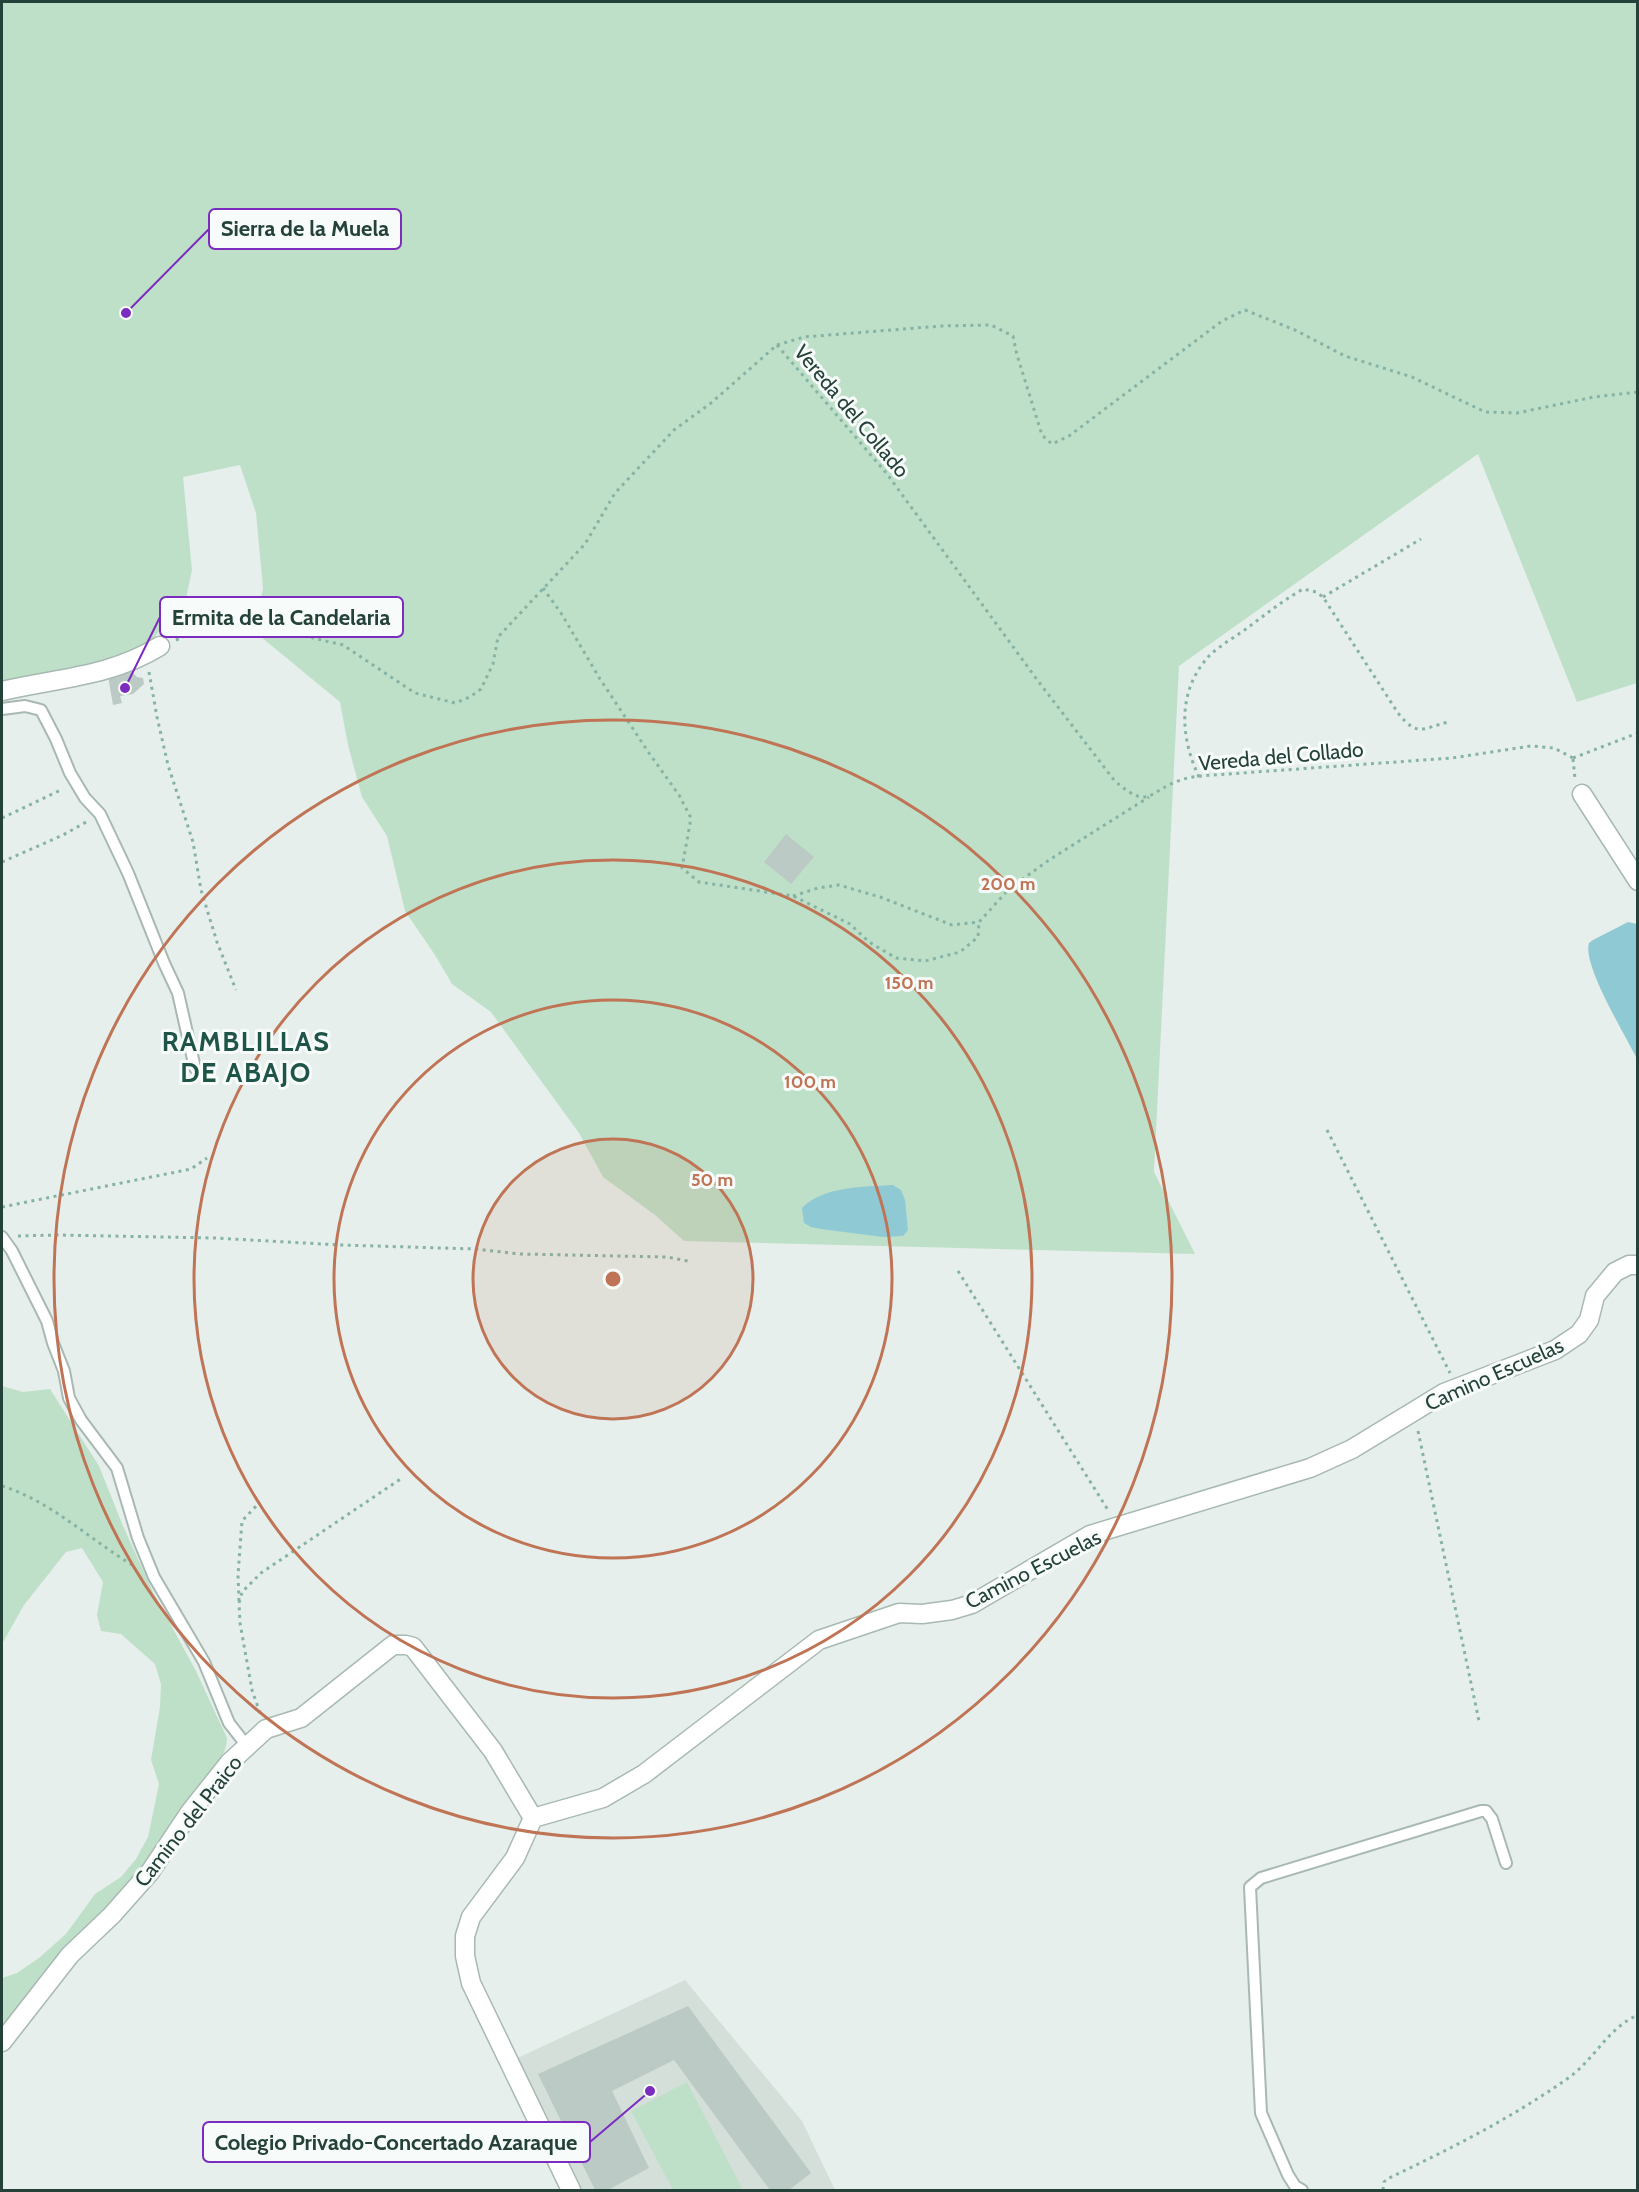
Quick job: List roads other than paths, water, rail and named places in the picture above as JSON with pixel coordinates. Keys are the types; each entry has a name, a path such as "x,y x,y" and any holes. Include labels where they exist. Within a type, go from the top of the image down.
{"street":[{"path":"2,691 61,681 115,668 144,656 160,646"},
{"path":"1582,794 1638,881"},
{"name":"Camino Escuelas","path":"533,1818 603,1798 644,1774 819,1641 899,1613 922,1614 972,1604 1090,1535 1310,1468 1352,1449 1444,1393 1555,1350 1579,1334 1589,1320 1595,1296 1606,1281 1615,1272 1629,1265 1638,1265"},
{"name":"Camino del Praico","path":"2,2042 69,1955 112,1915 150,1872 196,1804 229,1762 266,1729 301,1718 393,1646 413,1647 493,1751 533,1818"},
{"path":"533,1818 515,1858 471,1917 465,1936 465,1956 471,1983 571,2190"}],"lane":[{"path":"2,709 25,706 41,710 76,783 85,798 100,814 128,873 178,993 195,1068"},
{"path":"7,1237 47,1321 64,1371 69,1398 81,1420 117,1468 138,1538 154,1577 204,1662 229,1723 247,1746"},
{"path":"1302,2190 1295,2186 1288,2175 1261,2113 1250,1887 1261,1878 1481,1811 1486,1811 1491,1819 1506,1863"}],"water":[{"path":"1628,922 1637,924 1637,1059 1598,983 1589,953 1589,943"},
{"path":"893,1185 901,1190 905,1200 908,1230 903,1236 883,1237 821,1229 804,1223 802,1208 821,1195 857,1187"}],"place":[{"name":"Sierra de la Muela","path":"126,313"},
{"name":"Ermita de la Candelaria","path":"125,688"},
{"name":"Colegio Privado-Concertado Azaraque","path":"650,2091"}],"district":[{"name":"RAMBLILLAS DE ABAJO","path":"246,1056"}]}
